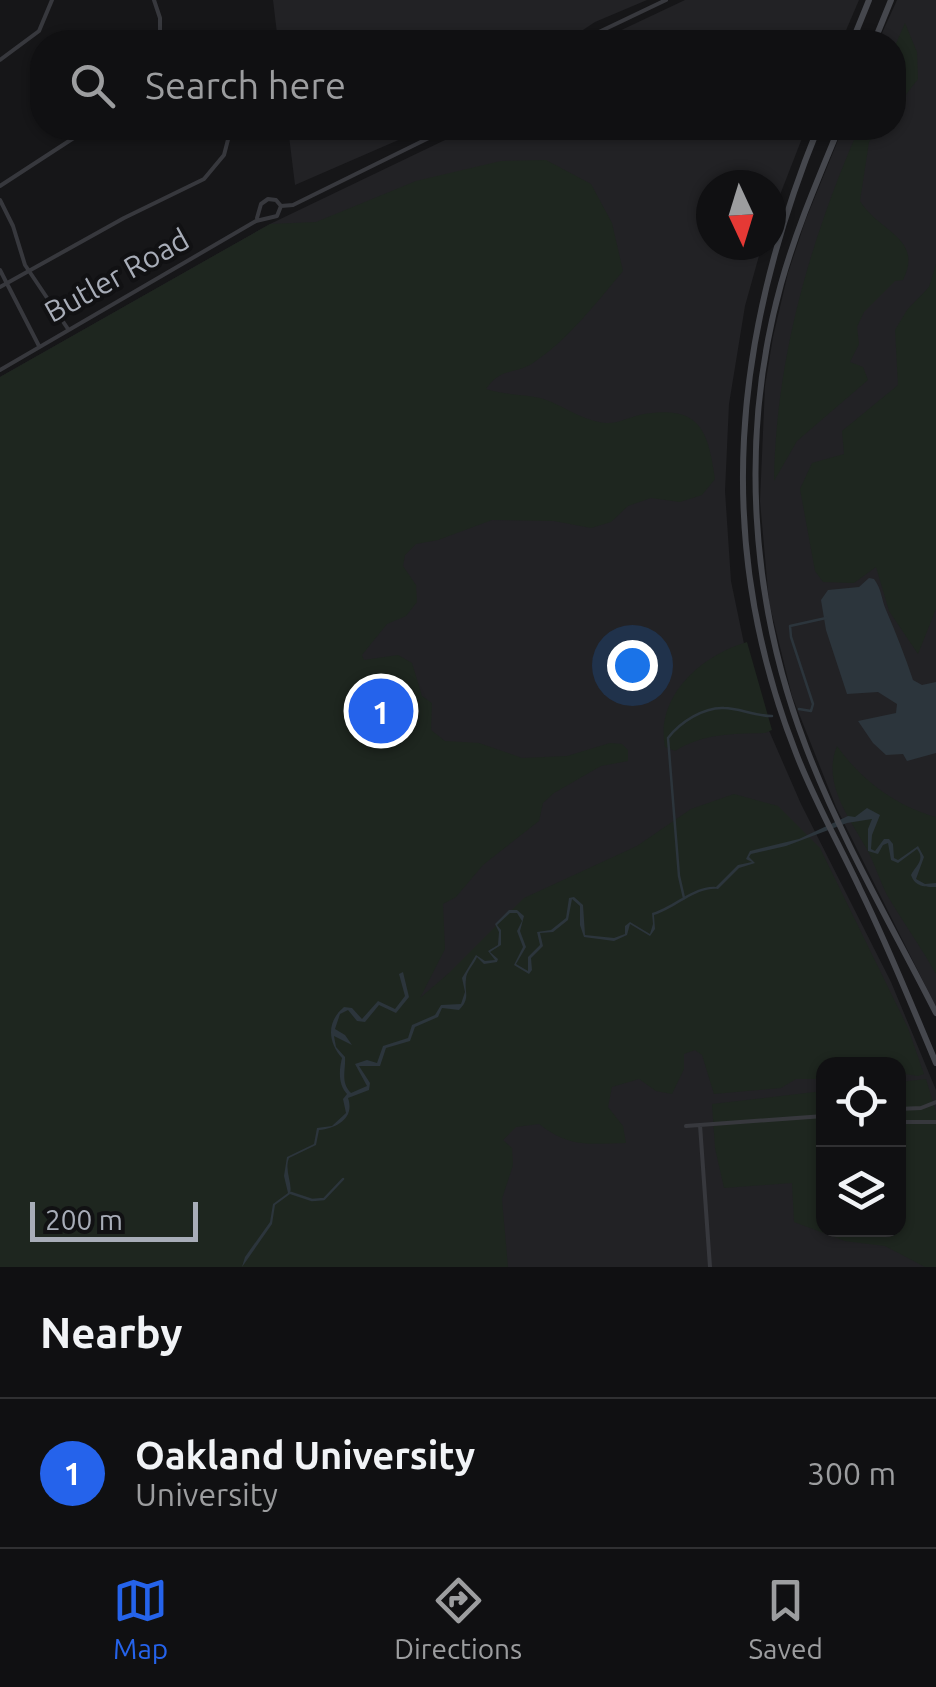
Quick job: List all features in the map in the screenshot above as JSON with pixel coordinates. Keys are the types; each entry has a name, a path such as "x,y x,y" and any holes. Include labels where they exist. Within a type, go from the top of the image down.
{"main road":[{"path":"870,0 875,10 886,14"},
{"path":"857,30 870,0"},
{"path":"879,30 891,0"},
{"path":"813,140 784,216 766,280 752,355 743,463 748,550 762,640 788,733 936,1062"},
{"path":"834,140 802,219 775,310 760,392 756,478 762,577 775,648 797,722 832,806 936,1014"},
{"path":"918,1018 925,1013 936,1014"}],"street":[{"path":"38,30 52,0"},
{"path":"154,0 160,30"},
{"path":"603,30 666,0"},
{"path":"0,60 30,37"},
{"path":"0,186 71,140"},
{"path":"0,288 124,218 204,179 224,156 228,140"},
{"name":"Butler Road","path":"256,220 264,201 272,199 281,206 293,205 425,140"},
{"path":"0,200 29,271 68,329"},
{"name":"Butler Road","path":"0,370 230,239 256,220 277,216 281,206"},
{"path":"0,270 39,346"},
{"path":"906,1109 936,1102"},
{"path":"686,1126 816,1117"},
{"path":"906,1122 936,1122"},
{"path":"700,1125 710,1267"}],"shaded area":[{"path":"273,0 647,0 583,30 277,30"},
{"path":"685,0 859,0 846,30 621,30"},
{"path":"897,0 936,0 936,1007 836,807 792,696 769,602 760,501 765,386 788,273 806,219 838,140 906,140 906,30 883,30"},
{"path":"905,23 917,52 918,79 906,94 906,30 902,30"},
{"path":"289,140 398,140 295,185"},
{"path":"445,140 801,140 786,179 786,170 696,170 696,260 758,260 745,306 729,404 725,491 731,581 748,663 767,726 801,804 891,982 936,1090 936,1267 0,1267 0,377 270,224"},
{"path":"854,140 871,140 860,201 904,245 908,266 903,280 895,281 864,312 857,327 859,344 850,362 863,367 868,380 797,441 774,481 781,389 789,345 811,257"},
{"path":"546,160 591,184 612,223 623,271 558,343 526,367 497,377 486,389 540,398 606,423 644,414 678,413 698,425 704,435 715,479 702,495 680,502 651,498 628,506 611,522 591,528 554,521 492,520 416,544 405,555 403,566 416,585 417,602 406,616 387,624 362,655 364,660 398,655 412,663 422,696 432,703 431,730 445,741 479,743 522,758 567,756 610,743 622,744 628,750 628,761 601,766 554,793 543,803 539,821 483,865 456,897 443,904 445,949 420,998 524,898 637,846 691,809 734,794 778,806 820,848 908,1028 924,1074 906,1074 906,1057 816,1057 816,1079 796,1079 781,1088 714,1094 702,1055 695,1050 684,1054 684,1069 672,1094 656,1091 639,1079 612,1087 608,1107 623,1126 626,1143 580,1143 539,1124 516,1127 503,1140 512,1148 513,1165 502,1199 508,1267 0,1267 0,377 270,224 316,222 416,181 501,161"},
{"path":"936,264 936,609 918,654 889,611 876,567 854,583 823,582 815,571 800,489 812,463 844,454 842,431 898,385 895,330 929,287"},
{"path":"869,578 879,587 913,680 922,685 936,682 936,753 907,761 903,754 886,755 858,721 896,713 897,704 878,692 847,694 826,630 821,600 828,590 859,587"},
{"path":"747,642 772,730 708,738 675,751 665,747 667,711 685,680 714,657"},
{"path":"837,746 880,790 936,817 936,974 887,895 839,798 833,773"},
{"path":"867,808 880,815 871,849 875,851 884,839 889,839 898,860 918,846 924,857 916,879 925,884 936,883 936,887 921,886 911,875 920,860 917,849 898,863 891,860 888,843 878,854 868,851 872,819 847,823 786,846 751,854 749,857 755,863 739,868 718,889 701,891 654,915 655,929 650,936 630,924 627,935 614,941 584,937 580,906 572,899 568,920 553,932 540,933 543,946 531,958 529,974 514,965 523,947 517,931 522,921 517,913 510,913 497,925 501,945 490,952 497,962 484,964 477,957 466,976 466,999 463,1006 459,1010 442,1008 438,1017 415,1027 410,1041 386,1048 380,1066 359,1066 370,1083 369,1090 348,1098 347,1116 332,1127 319,1130 316,1145 289,1158 290,1194 275,1205 272,1224 242,1267 270,1222 273,1204 288,1193 284,1176 287,1157 314,1144 317,1128 332,1126 346,1113 343,1099 347,1094 340,1077 342,1058 334,1045 331,1032 334,1019 344,1007 352,1008 362,1019 378,1001 395,1009 405,996 399,974 403,972 409,997 396,1013 379,1005 365,1022 357,1021 348,1010 340,1014 335,1029 352,1045 334,1036 336,1047 345,1057 345,1080 351,1093 367,1086 355,1064 367,1060 377,1063 383,1046 408,1038 412,1025 435,1015 441,1005 461,1004 465,992 462,978 476,955 485,961 495,960 488,951 498,945 495,924 509,910 517,910 524,916 520,931 526,947 516,964 528,971 528,957 540,945 537,932 551,930 566,918 569,898 574,897 583,905 585,935 614,938 625,934 625,926 630,922 650,934 652,913 700,889 716,887 738,865 752,862 746,859 750,851 799,839 848,816 855,817"},
{"path":"926,1079 936,1112 936,1267 925,1267 885,1246 834,1237 906,1237 906,1081"},
{"path":"816,1092 816,1230 794,1222 792,1183 724,1188 715,1148 712,1104"}],"waterway":[{"path":"799,709 811,711 813,704 790,626 826,618"},
{"path":"684,898 668,738 693,717 716,708 772,716"},
{"path":"291,1193 312,1200 324,1199 343,1179"}],"place":[{"name":"Oakland University","path":"381,711"}]}
